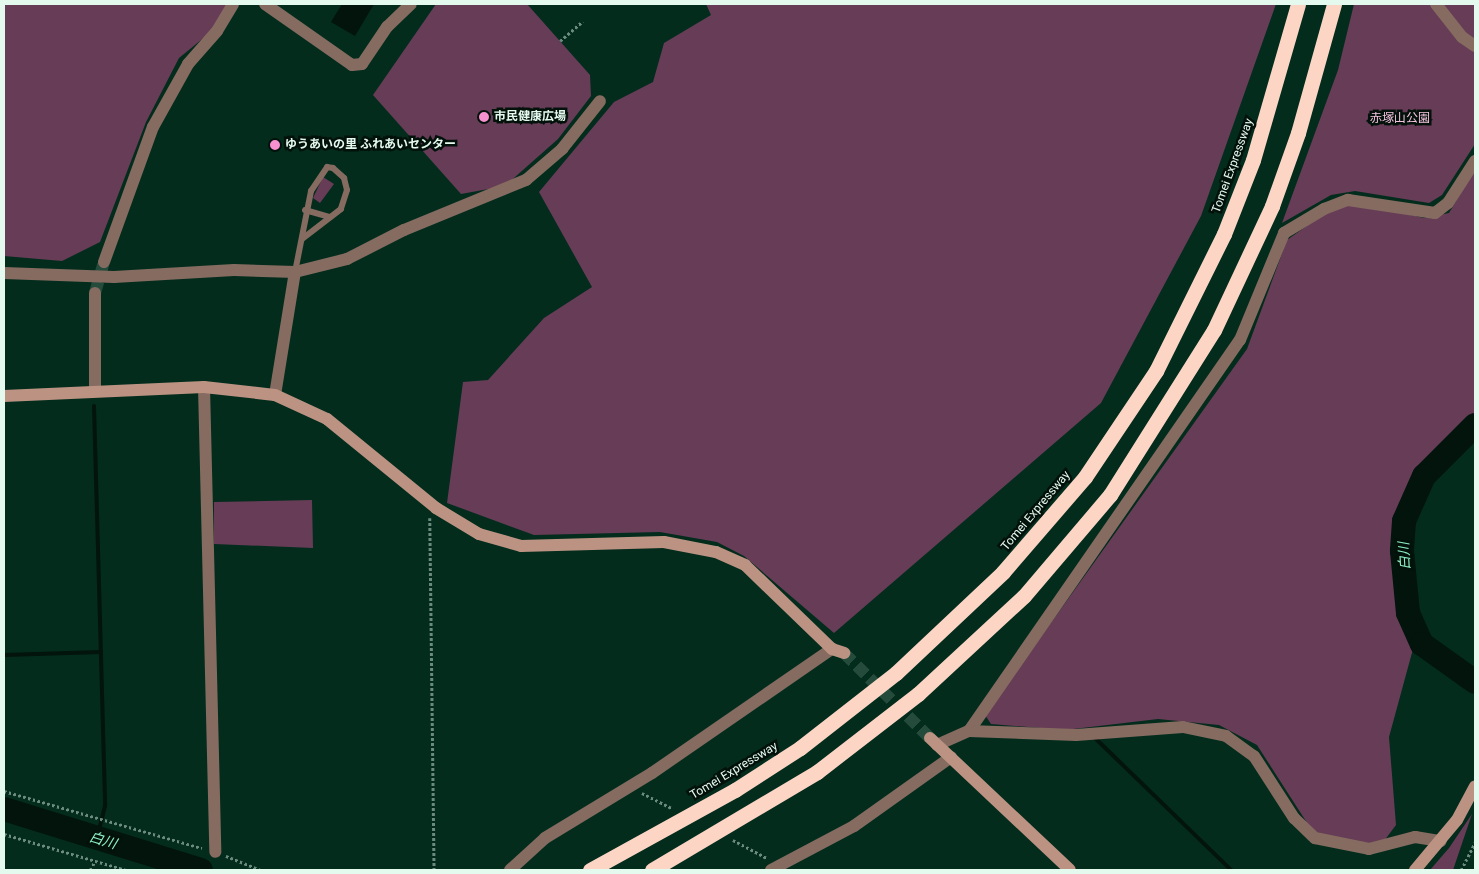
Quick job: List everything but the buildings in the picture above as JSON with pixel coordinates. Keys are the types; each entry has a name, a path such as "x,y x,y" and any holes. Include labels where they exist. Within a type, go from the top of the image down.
{"highway":[{"name":"Tomei Expressway","path":"590,870 735,790 800,748 889,679 1003,572 1085,478 1156,371 1224,234 1253,160 1298,4"},
{"path":"652,870 817,772 910,701 1024,596 1110,495 1214,330 1272,206 1304,115 1334,4"}],"street":[{"path":"104,262 153,128 188,64 218,31 234,4"},
{"path":"265,4 352,64 362,64 387,27 411,4"},
{"path":"1436,4 1462,37 1475,46"},
{"path":"4,273 114,277 234,270 295,272 348,259 404,230 526,180 562,148 600,101"},
{"path":"969,731 1240,340 1284,233 1324,209 1348,200 1435,213 1448,203 1475,161"},
{"path":"275,395 295,272"},
{"path":"95,293 96,391"},
{"path":"204,388 215,852"},
{"path":"4,396 204,388 275,395 327,419 436,508 480,534 521,546 664,542 730,556 770,585 838,651 630,786 545,838 510,870"},
{"path":"1070,870 934,741 969,731 1076,735 1165,726 1226,736 1261,762 1280,798 1315,838 1369,849 1414,837 1440,841"},
{"path":"776,868 854,826 951,757"},
{"path":"1415,870 1440,841 1475,786"}],"lane":[{"path":"295,272 302,239 305,210 315,184 327,168 333,168 344,178 347,190 341,209 302,239"},
{"path":"305,210 330,217"}],"path":[{"path":"560,41 583,21"},
{"path":"434,870 428,523 436,508"},
{"path":"630,786 672,808"},
{"path":"4,791 215,852 260,870"},
{"path":"4,834 126,870"},
{"path":"733,840 776,868"},
{"path":"1461,870 1475,842"},
{"path":"90,870 95,861"}],"green space":[{"path":"4,4 227,4 212,31 179,58 146,122 100,242 62,261 4,256"},
{"name":"市民健康広場","path":"436,4 527,4 590,75 591,96 558,139 505,186 461,194 373,95"},
{"path":"706,4 1276,4 1201,216 1101,403 834,633 744,556 717,542 660,532 534,535 447,503 463,382 488,380 544,318 592,287 539,192 614,102 653,82 664,43 711,15"},
{"name":"赤塚山公園","path":"1354,4 1475,4 1475,144 1442,195 1429,203 1355,191 1331,195 1282,223 1338,70"},
{"path":"1475,170 1475,417 1422,475 1401,521 1402,583 1416,638 1389,737 1396,825 1384,841 1369,845 1331,839 1311,829 1257,745 1219,725 1158,719 1065,730 991,724 985,715 1247,349 1287,240 1328,211 1356,202 1424,218 1449,213"},
{"path":"323,177 334,184 320,203 313,198"},
{"path":"312,500 313,548 214,544 214,502"},
{"path":"1472,814 1453,870 1430,870 1449,848"}],"shaded area":[{"path":"342,4 374,4 355,36 331,22"}],"waterway":[{"path":"94,406 105,806 97,838"},
{"name":"白川","path":"1475,425 1424,476 1404,521 1402,551 1408,613 1422,644 1475,682"},
{"path":"4,655 101,652"},
{"path":"1096,739 1231,870"},
{"name":"白川","path":"4,809 201,870"}],"tunnel":[{"path":"95,293 104,262"},
{"path":"844,653 930,738"}],"place":[{"name":"市民健康広場","path":"484,117"},
{"name":"ゆうあいの里 ふれあいセンター","path":"275,145"}]}
